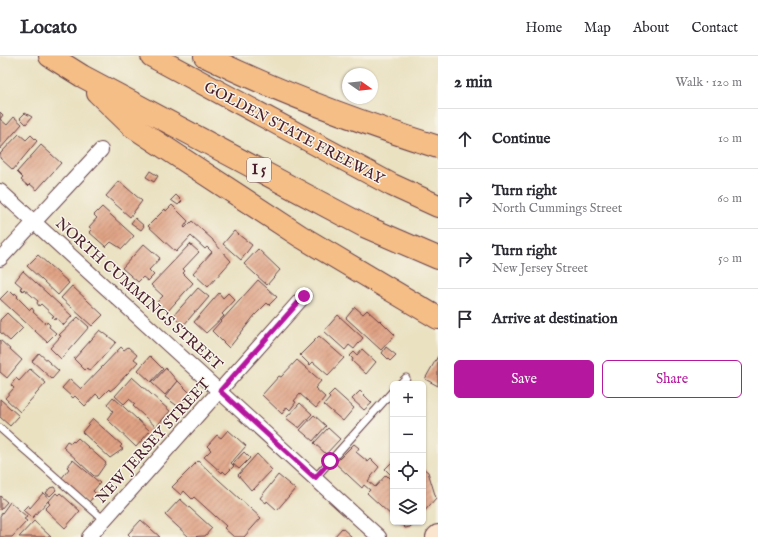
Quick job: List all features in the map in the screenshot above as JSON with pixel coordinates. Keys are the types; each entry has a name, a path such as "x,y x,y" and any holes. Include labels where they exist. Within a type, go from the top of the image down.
{"highway":[{"name":"I 5","path":"50,56 82,76 364,226 438,258"},
{"name":"GOLDEN STATE FREEWAY","path":"152,56 392,185 438,206"},
{"path":"205,56 265,83 385,130 438,147"},
{"path":"82,76 132,126 306,240 438,318"}],"street":[{"path":"0,259 101,150"},
{"name":"NORTH CUMMINGS STREET","path":"0,191 379,537"},
{"name":"NEW JERSEY STREET","path":"90,537 304,296"}],"lane":[{"path":"403,381 406,378"},
{"path":"315,478 390,394"},
{"path":"0,428 104,520"}],"building":[{"path":"0,112 3,115 0,119"},
{"path":"25,113 32,117 26,124 20,118"},
{"path":"14,117 22,124 0,149 0,119 7,125"},
{"path":"19,134 26,140 31,135 37,141 13,170 0,158 0,154"},
{"path":"41,145 61,163 37,190 30,184 28,186 21,180 23,178 17,172"},
{"path":"150,171 158,176 154,182 146,177"},
{"path":"119,181 142,201 130,217 106,196"},
{"path":"176,195 182,201 178,205 171,200"},
{"path":"172,205 188,221 184,227 185,228 192,221 213,240 231,261 208,287 193,273 212,252 207,247 205,249 191,236 176,252 148,226 165,209 166,211"},
{"path":"102,207 134,236 122,249 111,242 106,247 89,232 92,229 89,227 97,218 94,215"},
{"path":"135,218 144,226 141,230 131,223"},
{"path":"234,231 252,245 241,260 223,244"},
{"path":"144,244 160,258 149,270 154,275 148,281 143,277 138,282 122,268"},
{"path":"190,244 199,252 183,269 185,271 183,273 193,283 167,312 157,302 163,296 151,285"},
{"path":"258,249 280,270 267,285 244,264"},
{"path":"38,255 69,283 58,295 27,266"},
{"path":"23,271 72,316 64,325 56,318 55,320 52,317 54,316 41,304 39,306 37,303 38,301 24,289 23,291 20,288 22,287 15,281"},
{"path":"258,280 277,297 269,305 267,303 255,315 229,348 212,331"},
{"path":"72,286 103,315 92,326 61,298"},
{"path":"198,288 209,297 197,311 194,311 195,312 183,326 173,316"},
{"path":"9,290 14,295 15,293 30,310 32,308 34,311 33,312 46,324 47,322 50,325 49,327 56,333 47,342 0,299"},
{"path":"219,293 223,298 228,293 235,300 222,314 224,316 206,333 194,322"},
{"path":"355,307 363,314 367,310 395,335 381,350 346,318"},
{"path":"7,313 23,328 10,341 0,332 0,320"},
{"path":"338,315 363,338 354,349 349,345 345,350 324,331"},
{"path":"78,317 89,327 61,359 50,348 61,336 59,335"},
{"path":"100,330 116,342 96,365 89,371 87,368 85,370 74,359"},
{"path":"319,336 344,358 328,375 313,362 310,365 300,355"},
{"path":"0,340 22,360 7,378 0,372"},
{"path":"121,347 124,350 128,347 137,355 134,359 138,362 115,387 110,391 109,389 100,398 96,394 85,406 75,396 73,398 62,388 70,379 81,389"},
{"path":"386,347 396,355 390,361 382,353"},
{"path":"362,349 376,362 366,374 352,361 353,359 350,356 354,352 357,355"},
{"path":"39,353 59,371 52,379 32,361"},
{"path":"150,356 163,369 151,382 138,370"},
{"path":"438,356 438,386 425,379"},
{"path":"297,360 321,381 315,388 325,397 316,408 300,394 294,401 296,402 290,410 287,407 282,414 262,395 279,376 281,377"},
{"path":"166,368 177,381 165,395 152,383"},
{"path":"30,369 46,383 20,412 5,398 14,388 11,385 16,378 19,381"},
{"path":"132,377 170,411 156,427 133,406 135,404 129,399 124,404 115,396"},
{"path":"178,381 191,394 179,407 165,397"},
{"path":"334,390 354,408 343,421 324,405 330,398 328,396"},
{"path":"360,391 372,403 364,410 352,399"},
{"path":"113,397 150,431 136,447 107,419 113,411 107,404"},
{"path":"0,399 19,416 10,426 0,417"},
{"path":"300,403 312,414 299,428 286,418"},
{"path":"314,415 326,426 313,441 300,430"},
{"path":"93,419 122,445 120,447 123,449 110,458 82,432"},
{"path":"328,428 340,439 326,454 314,443"},
{"path":"228,430 246,446 231,463 234,466 226,474 223,471 222,473 204,457 211,450 207,446 217,435 221,438"},
{"path":"78,438 106,463 97,476 94,476 63,447 67,441 71,443"},
{"path":"354,444 359,448 356,452 368,462 371,459 379,467 368,481 375,487 386,475 390,479 390,514 367,493 370,490 364,485 362,488 335,463"},
{"path":"244,452 250,458 239,469 233,464"},
{"path":"257,454 272,470 254,489 253,488 251,490 238,475"},
{"path":"73,460 100,483 93,491 96,494 88,503 61,479 69,469 67,467"},
{"path":"198,461 261,518 244,537 234,537 224,528 226,526 194,497 192,499 184,491 181,495 172,487"},
{"path":"390,464 390,474 385,469"},
{"path":"426,470 428,472 436,498 426,510"},
{"path":"278,475 295,489 277,510 267,501 266,503 260,498"},
{"path":"54,487 56,490 50,496 46,493 50,488"},
{"path":"43,493 50,499 32,518 23,510 28,505 30,508"},
{"path":"56,493 58,495 60,493 80,511 65,528 45,509 50,504 48,502"},
{"path":"0,496 7,502 0,510"},
{"path":"180,499 212,528 205,536 189,537 165,515"},
{"path":"10,502 27,517 24,519 27,521 12,537 0,537 0,516"},
{"path":"141,520 160,537 131,537 128,534"},
{"path":"34,521 51,537 19,537"},
{"path":"402,525 412,525 410,527 405,528"},
{"path":"342,528 352,537 334,537"}],"route":[{"path":"304,296 220,391 315,478 330,461"}]}
